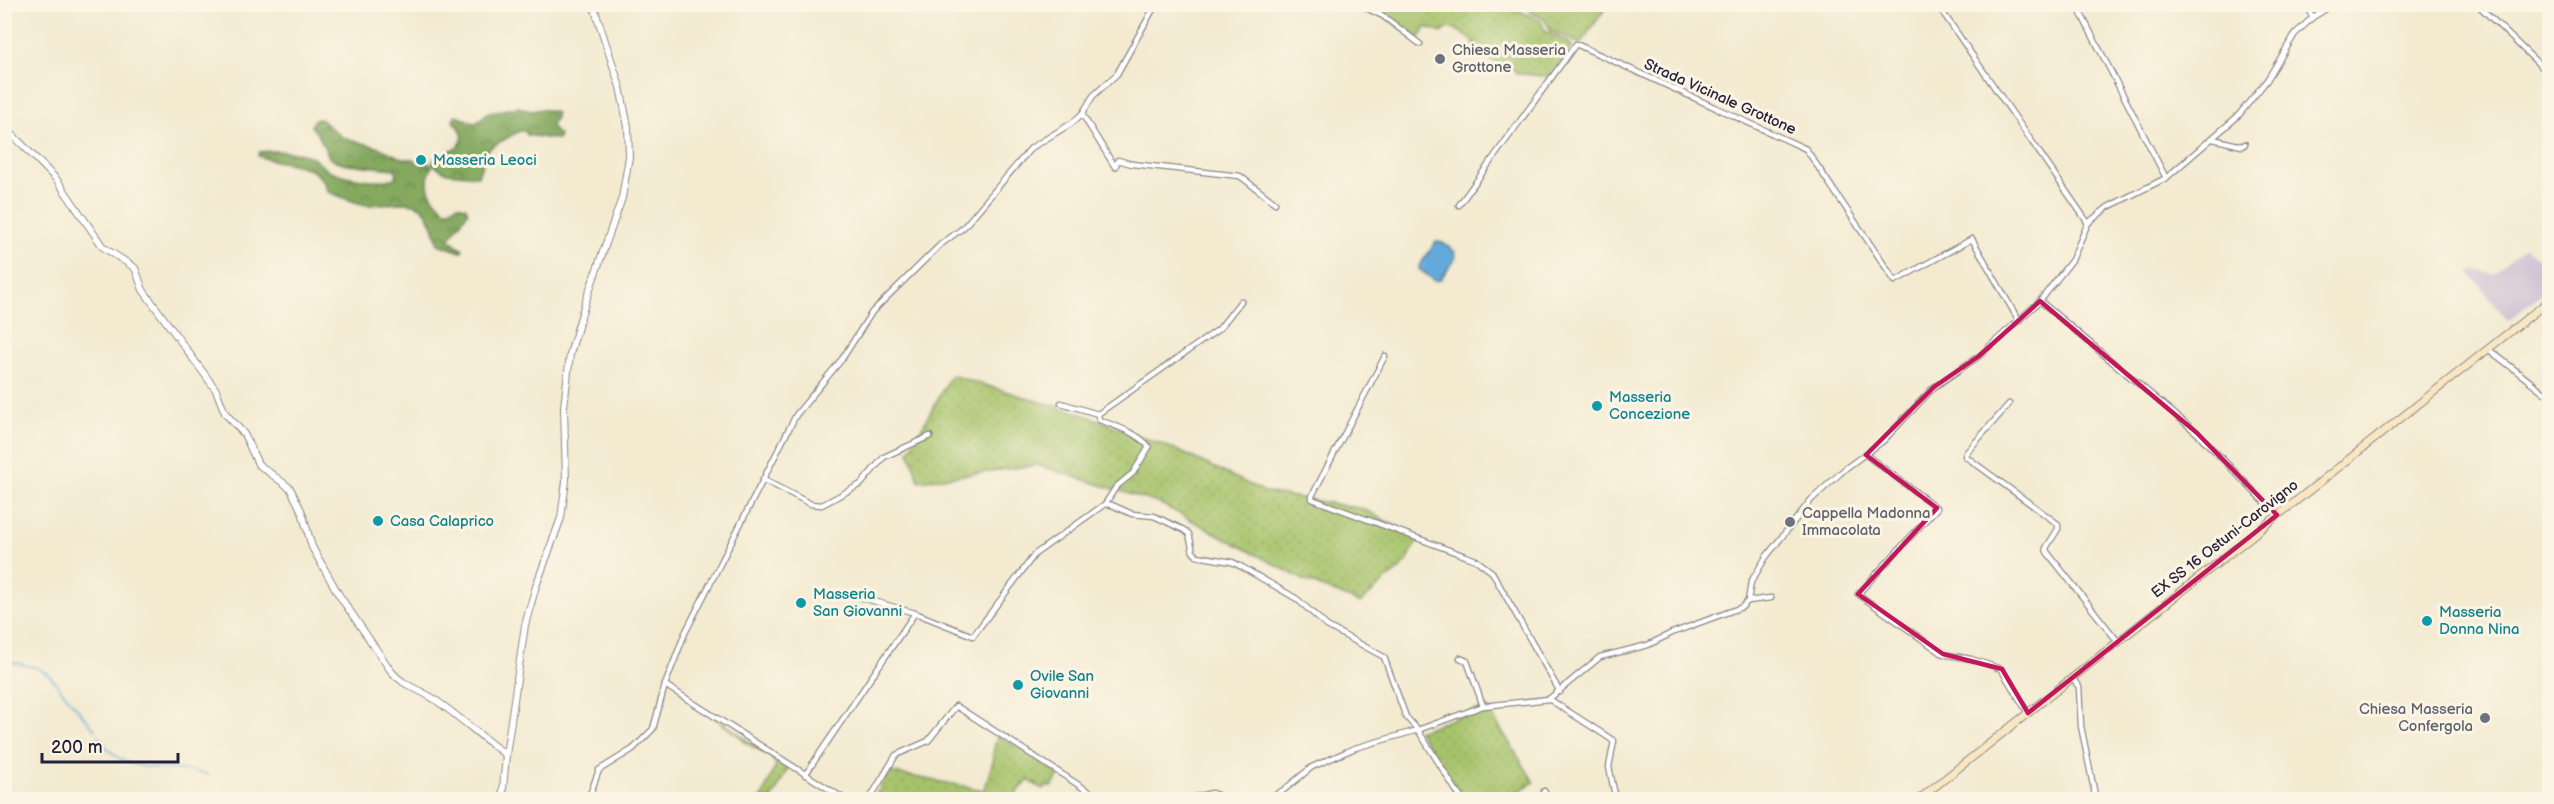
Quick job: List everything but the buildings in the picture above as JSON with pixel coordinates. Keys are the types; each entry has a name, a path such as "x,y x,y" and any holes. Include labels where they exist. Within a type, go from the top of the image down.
{"main road":[{"name":"EX SS 16 Ostuni-Carovigno","path":"1918,800 2550,300"}],"street":[{"path":"502,800 506,754 525,625 536,586 561,518 566,481 564,406 570,354 585,303 622,198 629,157 628,127 620,87 593,4"},
{"path":"588,800 599,770 633,749 653,729 665,685 685,633 796,415 842,359 872,312 940,245 963,228 1031,148 1072,123 1082,114 1093,96 1117,74 1155,4"},
{"path":"1358,4 1383,16 1420,44"},
{"path":"1937,4 2088,223"},
{"path":"2076,4 2166,178"},
{"path":"2304,4 2313,17"},
{"path":"1748,601 1751,582 1782,535 1811,500 1846,468 1866,455 1934,387 1979,356 2040,300 2072,260 2088,223 2108,207 2166,178 2247,106 2267,80 2295,34 2313,17 2334,4"},
{"path":"2477,4 2550,75"},
{"name":"Strada Vicinale Grottone","path":"1459,205 1576,44 1806,149 1895,281 1972,239 2019,321"},
{"path":"1082,114 1115,167 1118,160 1132,164 1240,176 1275,203"},
{"path":"4,126 57,180 74,201 103,247 135,268 142,290 216,390 225,412 244,434 258,464 290,488 302,512 312,547 339,595 398,681 431,697 506,754"},
{"path":"2213,138 2242,147 2245,144"},
{"path":"2040,300 2197,433 2277,515"},
{"path":"1098,414 1219,329 1241,301"},
{"path":"2488,349 2550,398"},
{"path":"1385,356 1312,499 1476,560 1492,572 1560,692"},
{"path":"1061,403 1098,414"},
{"path":"2009,404 1965,456 2058,524 2058,529 2046,548 2047,552 2118,643"},
{"path":"852,595 915,613 973,636 1035,554 1105,504 1108,497 1133,473 1149,447 1136,436 1099,420 1098,414"},
{"path":"764,480 811,504 822,506 861,484 884,457 930,436"},
{"path":"1866,455 1937,508 1858,594 1943,654 1971,659 2001,669 2028,713"},
{"path":"1105,504 1112,504 1132,514 1154,516 1184,530 1189,534 1193,552 1197,556 1232,562 1242,567 1297,599 1327,626 1381,655 1386,660 1406,717 1418,730 1462,800"},
{"path":"1268,800 1312,767 1355,748 1418,730 1483,706 1548,699 1560,692 1600,657 1648,645 1672,633 1742,607 1748,601 1771,597"},
{"path":"805,775 915,613"},
{"path":"1460,658 1467,661 1483,706"},
{"path":"2072,678 2079,687 2081,726 2096,800"},
{"path":"665,685 846,800"},
{"path":"1548,699 1614,741 1609,767 1616,800"},
{"path":"869,800 897,755 928,741 956,706 1102,800"},
{"path":"1544,790 1549,800"},
{"path":"1184,800 1212,793 1231,800"}],"highlighted area":[{"path":"2040,301 2197,433 2277,515 2028,713 2002,669 1943,654 1858,594 1937,508 1866,455 1934,387 1979,356"}],"shaded area":[{"path":"2525,247 2549,267 2549,288 2508,321 2469,272 2474,270 2492,274"}],"green space":[{"path":"1366,5 1507,5 1541,21 1545,31 1571,44 1572,47 1550,77 1516,73 1516,71 1472,52 1475,42 1457,30 1448,28 1442,33 1426,27 1419,39"},
{"path":"1529,5 1608,5 1580,44 1551,31 1544,19 1530,12"},
{"path":"518,107 556,113 556,118 551,124 559,135 558,139 527,135 525,131 519,131 488,149 478,176 447,173 432,164 434,159 461,143 462,132 453,121 455,115 474,123 487,113"},
{"path":"320,119 342,137 380,148 404,159 414,159 420,166 426,161 432,167 428,186 436,200 445,210 450,210 457,205 466,207 468,212 449,239 463,249 461,252 438,244 428,216 416,205 397,203 365,205 354,202 328,192 319,176 304,167 258,156 259,152 293,152 313,158 326,169 341,175 370,180 395,178 397,174 395,169 346,164 330,159 319,136 311,126 314,120"},
{"path":"951,375 1085,415 1179,451 1265,492 1364,509 1418,539 1406,563 1360,603 1302,579 1161,504 1037,465 919,481 909,451"},
{"path":"1487,707 1534,782 1506,799 1464,799 1418,731"},
{"path":"711,715 788,768 772,799 761,799 776,765 771,757 743,741"},
{"path":"997,736 1028,752 1060,774 1052,787 1047,786 1043,789 1028,780 1012,799 873,800 889,772 984,790 994,758"}],"water":[{"path":"1440,241 1454,251 1456,257 1440,280 1435,281 1419,269 1419,266 1436,242"}],"waterway":[{"path":"4,660 37,668 48,674 95,730"},
{"path":"98,736 109,750 121,759 134,764 209,775"}],"place":[{"name":"Chiesa Masseria Grottone","path":"1440,59"},
{"name":"Masseria Leoci","path":"421,160"},
{"name":"Masseria Concezione","path":"1597,406"},
{"name":"Casa Calaprico","path":"378,521"},
{"name":"Cappella Madonna Immacolata","path":"1790,522"},
{"name":"Masseria San Giovanni","path":"801,603"},
{"name":"Masseria Donna Nina","path":"2427,621"},
{"name":"Ovile San Giovanni","path":"1018,685"},
{"name":"Chiesa Masseria Confergola","path":"2485,718"}]}
